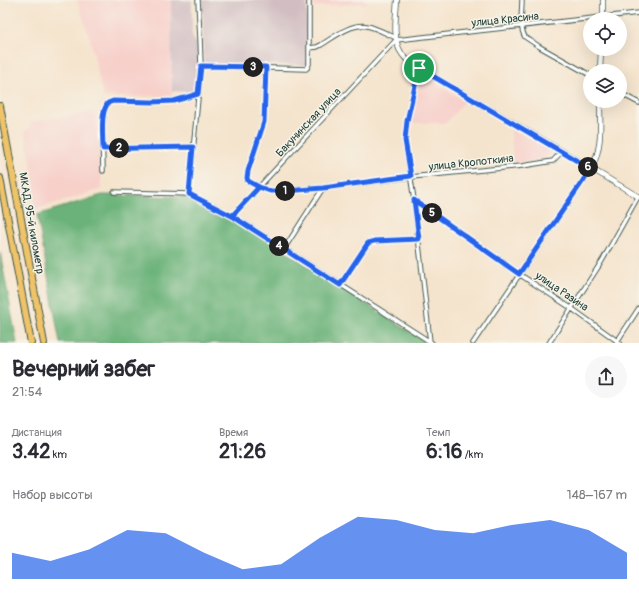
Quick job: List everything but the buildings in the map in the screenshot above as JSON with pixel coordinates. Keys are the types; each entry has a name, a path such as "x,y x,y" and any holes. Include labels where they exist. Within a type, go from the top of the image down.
{"highway":[{"path":"0,102 2,115"},
{"name":"МКАД, 95-й километр","path":"0,106 44,343"},
{"name":"МКАД, 95-й километр","path":"0,180 31,343"}],"street":[{"path":"189,194 201,66 198,0"},
{"path":"201,66 307,68 309,64 310,48 309,0"},
{"path":"397,0 396,39 402,55 412,64 639,197 602,261 549,343"},
{"path":"522,0 523,35 528,40 583,71"},
{"path":"603,0 603,12"},
{"name":"улица Красина","path":"627,15 639,13"},
{"name":"улица Красина","path":"310,48 316,47 349,28 356,26 367,26 396,39 583,20"},
{"name":"Бакунинская улица","path":"232,216 396,39"},
{"path":"259,187 248,181 247,178 263,126 266,67"},
{"path":"419,68 407,121 405,140 411,176 431,342"},
{"path":"103,171 103,118 108,103 113,101 174,101 198,94"},
{"path":"627,97 639,103"},
{"path":"473,343 591,169 600,145 600,108"},
{"path":"103,149 193,147"},
{"name":"улица Кропоткина","path":"259,187 270,191 323,188 411,176 522,166 553,160 562,151"},
{"path":"284,249 323,188"},
{"path":"114,192 189,194 232,216 431,342"},
{"name":"улица Разина","path":"414,200 618,342"},
{"path":"340,285 368,243 374,241 419,239"},
{"path":"618,342 639,308"}],"shaded area":[{"path":"77,0 171,0 172,96 103,97 90,38"},
{"path":"171,0 192,0 192,35 195,42 199,42 196,92 172,91"},
{"path":"202,0 307,0 307,65 209,64 204,61"},
{"path":"314,0 366,0 366,3 314,7"},
{"path":"421,75 465,101 446,123 409,123"},
{"path":"95,112 102,189 36,209 33,196 35,186 25,130 31,129 30,122"},
{"path":"511,128 550,151 546,160 513,163"}],"green space":[{"path":"102,195 190,197 243,224 427,343 60,343 37,215"},
{"path":"0,252 17,343 0,343"}],"route":[{"path":"419,68 407,121 405,140 411,176 323,188 286,191 270,191 259,187 232,216 189,194 193,147 103,149 103,118 106,105 108,103 113,101 174,101 198,94 201,66 266,67 264,122 247,178 248,181 259,187 232,216 340,285 370,241 419,239 414,200 519,274 591,169 419,68"}]}
